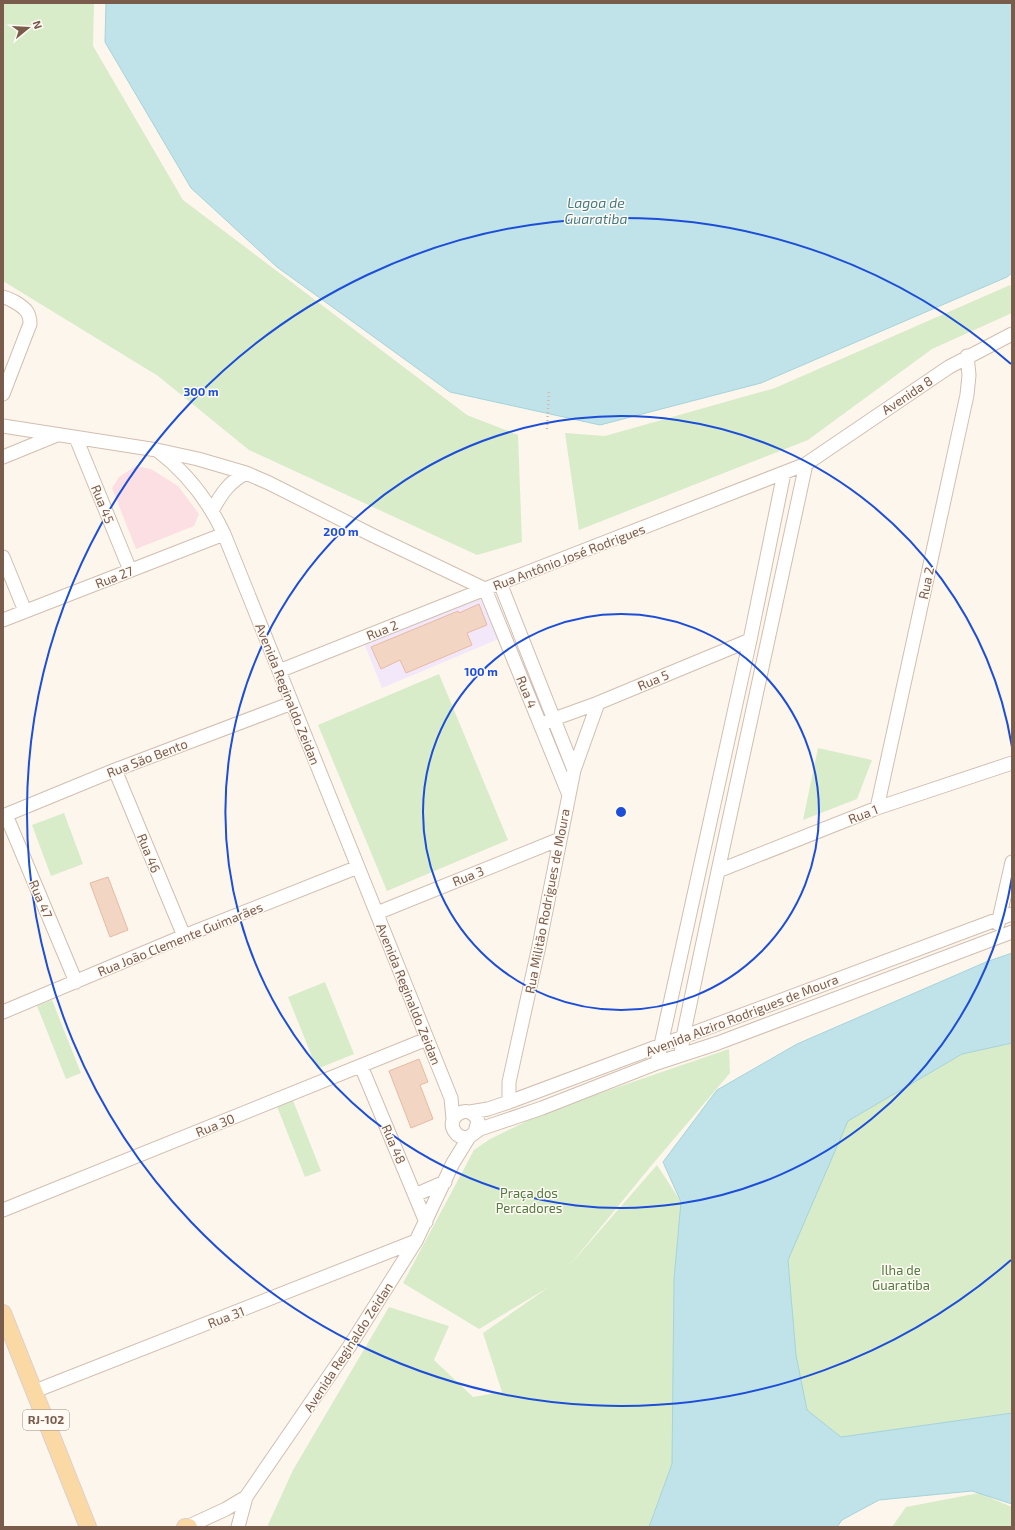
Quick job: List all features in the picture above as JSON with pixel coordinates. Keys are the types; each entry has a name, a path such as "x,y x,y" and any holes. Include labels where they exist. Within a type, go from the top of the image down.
{"main road":[{"name":"RJ-102","path":"3,1313 88,1527"}],"street":[{"path":"3,297 23,307 29,314 30,324 3,394"},
{"name":"Avenida 8","path":"806,464 949,367 967,356 1012,334"},
{"name":"Rua 2","path":"877,808 967,395 969,375 967,356"},
{"path":"3,426 157,450"},
{"path":"3,457 57,435"},
{"name":"Rua 45","path":"76,438 130,570"},
{"name":"Rua Antônio José Rodrigues","path":"157,450 198,459 246,473 485,589 806,464"},
{"name":"Avenida Reginaldo Zeidan","path":"157,450 178,467 212,511 224,534 451,1098 453,1163"},
{"path":"681,1055 683,1037 718,871 806,464"},
{"path":"212,511 225,489 236,479 246,473"},
{"path":"657,1064 750,640 784,473"},
{"name":"Rua 27","path":"3,620 224,534"},
{"path":"3,557 24,611"},
{"name":"Rua 4","path":"500,583 574,770"},
{"name":"Rua 2","path":"279,671 485,589"},
{"name":"Rua 4","path":"485,589 569,795"},
{"name":"Rua 5","path":"540,724 598,703 750,640"},
{"name":"Rua São Bento","path":"4,816 115,770 292,703"},
{"name":"Rua Militão Rodrigues de Moura","path":"515,1099 509,1082 539,946 574,770 598,703"},
{"name":"Rua 1","path":"718,871 877,808 1012,763"},
{"name":"Rua 46","path":"115,770 184,936"},
{"name":"Rua 47","path":"4,816 76,982"},
{"name":"Rua 3","path":"377,913 560,839"},
{"path":"996,938 1012,862"},
{"name":"Rua João Clemente Guimarães","path":"3,1012 184,936 358,867"},
{"name":"Avenida Alziro Rodrigues de Moura","path":"468,1112 488,1109 1012,914"},
{"name":"Avenida Alziro Rodrigues de Moura","path":"472,1135 657,1064 718,1043 1012,932"},
{"path":"716,1024 718,1043"},
{"name":"Rua 30","path":"3,1210 428,1040"},
{"name":"Rua 48","path":"361,1066 426,1222"},
{"name":"Avenida Reginaldo Zeidan","path":"238,1527 246,1498 350,1347 416,1241 453,1163 478,1125 478,1121 473,1114 468,1112 451,1098"},
{"path":"515,1099 527,1113"},
{"path":"468,1112 458,1113 453,1125 460,1137 472,1135"},
{"path":"415,1195 445,1182"},
{"name":"Rua 31","path":"35,1392 416,1241"},
{"path":"187,1527 246,1498"}],"path":[{"path":"547,429 549,389"}],"shaded area":[{"path":"136,466 151,469 178,486 199,514 194,526 136,549 112,488 119,477"},
{"path":"483,594 501,638 382,688 364,643"}],"green space":[{"path":"3,3 94,3 93,46 183,200 467,415 518,435 522,542 477,555 249,450 158,376 3,281"},
{"path":"1010,285 1012,288 1012,313 932,349 808,440 579,530 565,433 605,436 775,388"},
{"path":"439,674 508,840 387,891 318,725"},
{"path":"818,748 872,760 857,799 803,820"},
{"path":"64,813 83,864 51,876 32,825"},
{"path":"325,982 354,1054 317,1069 288,997"},
{"path":"52,1000 81,1073 66,1079 37,1006"},
{"name":"Ilha de Guaratiba","path":"1012,1043 1012,1413 841,1437 807,1410 796,1355 788,1259 848,1121 962,1054"},
{"name":"Praça dos Percadores","path":"729,1049 730,1073 569,1266 657,1165 681,1202 674,1279 672,1464 649,1527 267,1527 293,1470 389,1307 449,1326 434,1360 473,1397 502,1392 483,1333 549,1287 479,1329 403,1283 474,1150 490,1139 548,1111"},
{"path":"292,1098 321,1171 305,1177 276,1104"},
{"path":"979,1493 1012,1507 1012,1527 892,1527 906,1507"}],"water":[{"name":"Lagoa de Guaratiba","path":"106,3 1012,3 1012,273 1007,277 761,383 600,425 450,392 277,267 191,188 105,42"},
{"path":"1012,953 1012,1043 962,1054 848,1121 788,1260 796,1355 807,1410 841,1437 1012,1413 1012,1504 972,1491 879,1500 842,1520 837,1527 649,1527 672,1464 674,1279 681,1202 663,1162 717,1090 797,1044 986,962"}],"building":[{"path":"479,604 487,625 467,633 472,645 406,673 400,660 381,669 371,647 458,611 459,613"},
{"path":"108,877 128,930 110,937 90,883"},
{"path":"419,1059 428,1082 420,1085 433,1119 411,1128 389,1071"}]}
